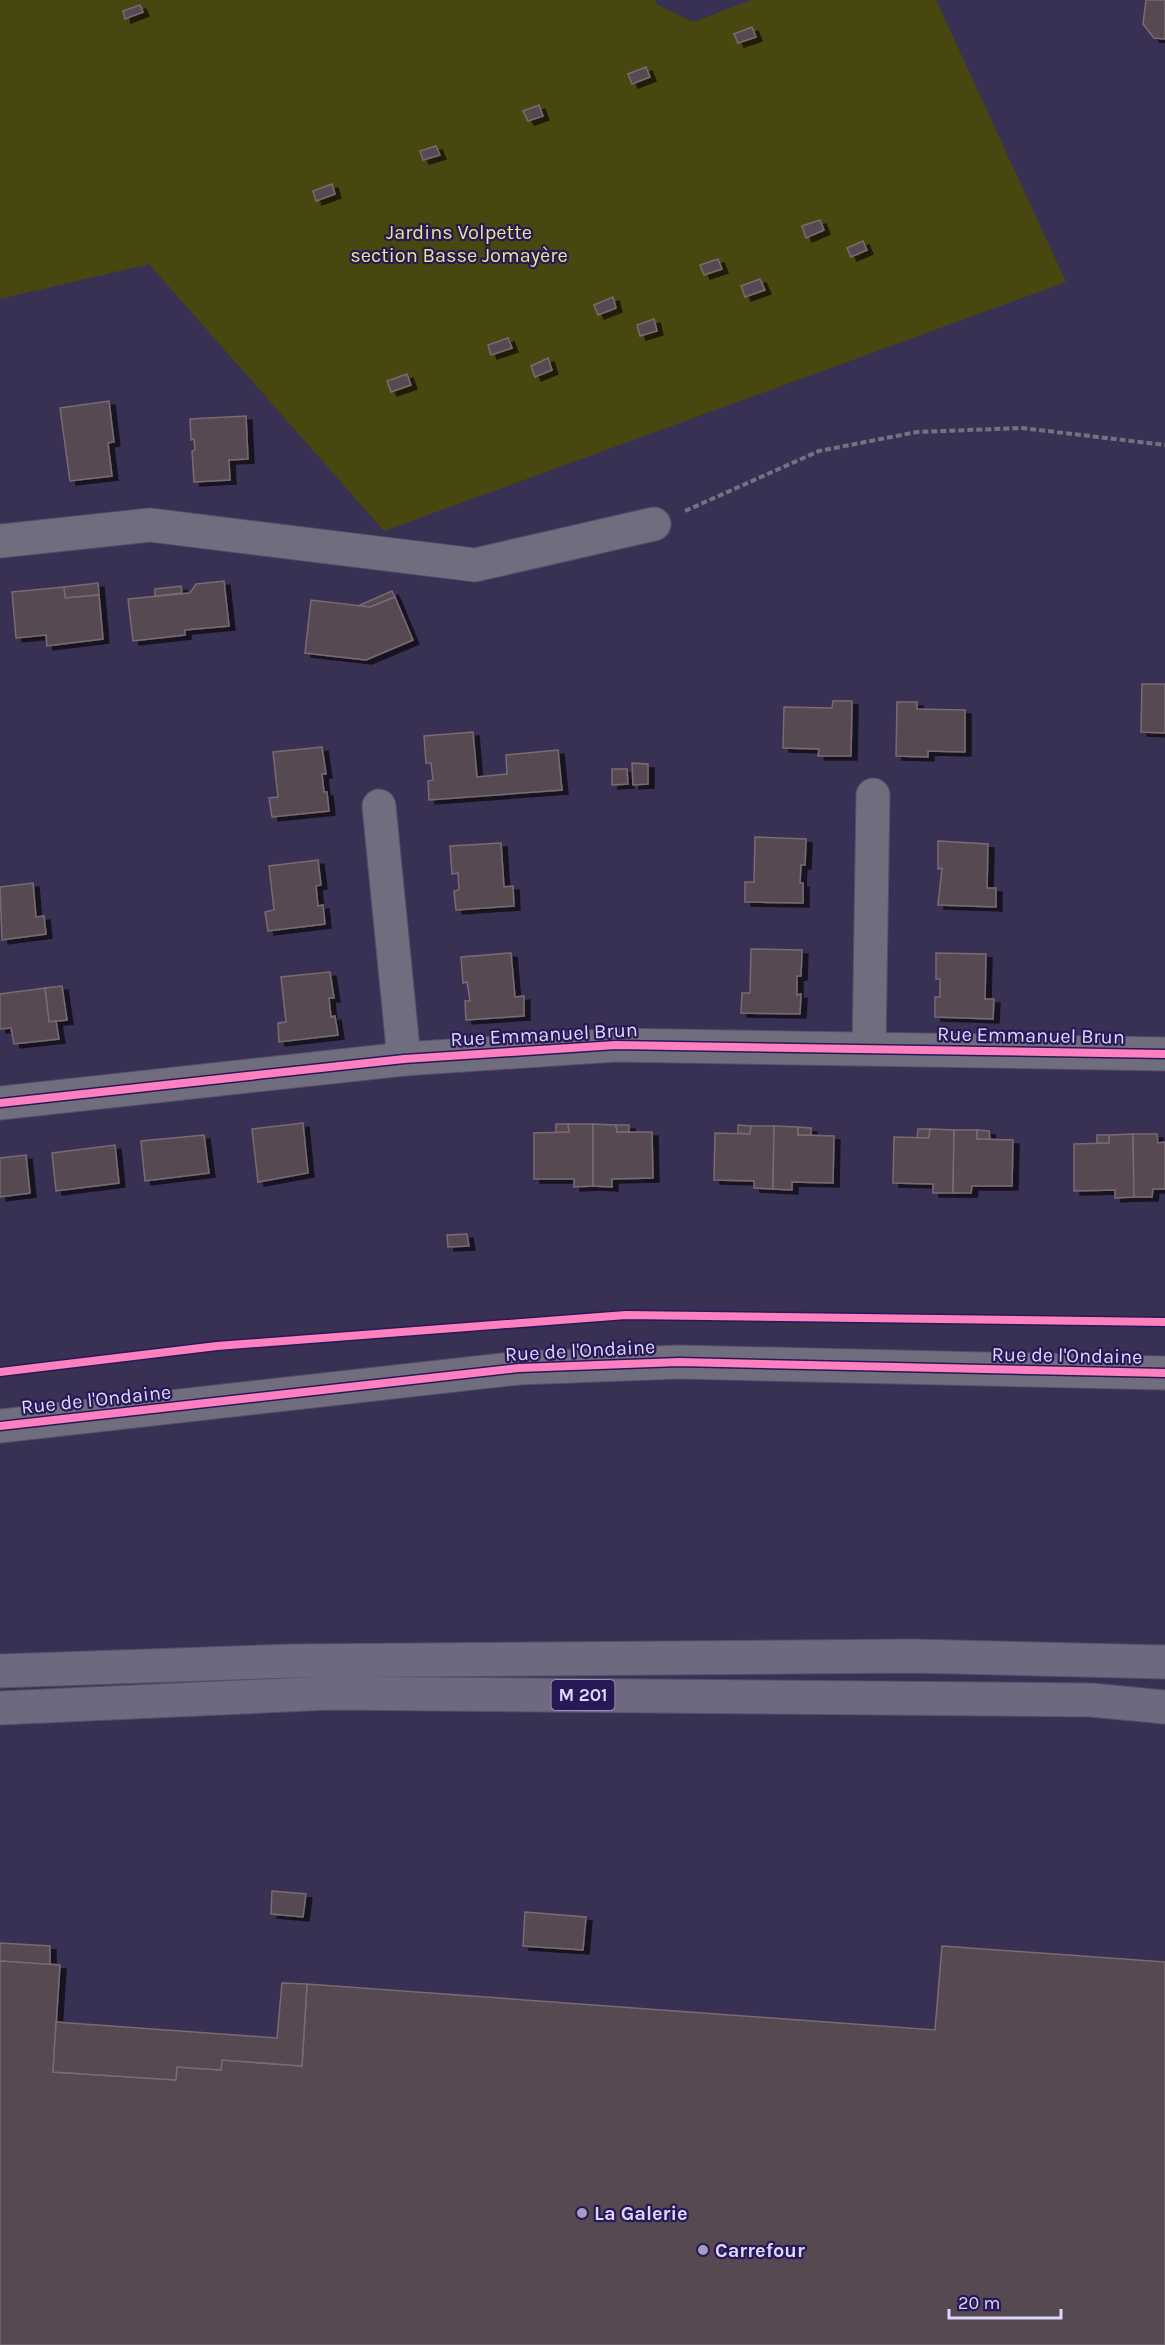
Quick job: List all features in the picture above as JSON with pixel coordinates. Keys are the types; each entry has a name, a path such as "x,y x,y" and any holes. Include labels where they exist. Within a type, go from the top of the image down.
{"highway":[{"name":"M 201","path":"0,1671 291,1661 912,1656 1165,1662"},
{"name":"M 201","path":"0,1708 330,1693 1091,1700 1165,1707"}],"street":[{"path":"0,541 150,525 475,565 654,524"},
{"path":"869,1048 873,795"},
{"path":"379,806 404,1059"},
{"name":"Rue Emmanuel Brun","path":"0,1102 404,1059 616,1045 1165,1054"},
{"name":"Rue de l'Ondaine","path":"0,1426 519,1368 679,1362 1165,1373"}],"path":[{"path":"654,524 819,451 917,432 1022,428 1165,445"}],"green space":[{"name":"Jardins Volpette section Basse Jomayère","path":"0,0 655,0 658,5 693,22 752,0 936,0 1066,282 384,531 149,264 0,299"}],"building":[{"path":"1146,0 1165,0 1165,39 1154,38 1143,24"},
{"path":"140,5 143,12 125,19 123,11"},
{"path":"752,27 756,37 738,43 734,34"},
{"path":"646,67 650,77 632,84 628,74"},
{"path":"539,105 543,116 528,121 523,111"},
{"path":"436,146 440,155 423,160 420,151"},
{"path":"332,184 335,194 316,201 313,191"},
{"path":"820,220 824,230 806,238 802,226"},
{"path":"863,241 867,250 851,257 847,248"},
{"path":"718,259 722,269 704,275 700,265"},
{"path":"760,279 765,290 745,297 741,286"},
{"path":"613,297 616,308 598,315 594,305"},
{"path":"654,319 657,331 640,336 637,325"},
{"path":"508,338 512,348 491,355 488,345"},
{"path":"548,358 552,370 535,377 531,366"},
{"path":"407,374 411,385 391,392 387,381"},
{"path":"109,401 114,442 108,443 112,476 70,481 60,408"},
{"path":"246,416 248,459 229,460 230,480 194,482 192,451 195,450 194,439 191,440 190,419"},
{"path":"224,581 229,626 185,630 185,635 133,641 128,599 190,593 196,584"},
{"path":"98,583 99,595 65,598 64,587"},
{"path":"181,586 182,593 155,596 155,589"},
{"path":"64,587 65,598 99,595 103,639 47,646 46,635 16,638 12,592"},
{"path":"392,591 395,597 370,607 358,606"},
{"path":"395,597 413,640 366,660 305,653 311,600 370,607"},
{"path":"1142,684 1165,684 1165,733 1141,732"},
{"path":"833,701 852,701 851,756 818,756 819,749 783,748 784,707 832,708"},
{"path":"897,702 917,702 917,709 965,710 965,752 928,751 928,757 896,756"},
{"path":"473,732 477,777 507,774 506,755 558,750 562,790 429,800 428,781 433,780 431,763 426,763 424,736"},
{"path":"322,747 326,774 322,774 329,811 272,817 269,798 278,797 273,752"},
{"path":"632,763 648,764 648,784 633,785"},
{"path":"612,769 627,769 628,784 612,785"},
{"path":"755,837 806,839 805,865 801,865 800,883 803,883 803,903 745,902 745,882 754,882"},
{"path":"938,841 988,844 987,888 996,888 996,907 938,905 942,868 938,869"},
{"path":"501,843 504,887 513,886 514,906 456,910 454,891 459,890 458,873 452,874 450,846"},
{"path":"318,860 321,885 316,886 318,906 323,905 325,924 268,931 265,912 274,910 269,866"},
{"path":"33,883 36,917 44,916 46,934 2,940 0,887"},
{"path":"751,949 802,950 801,976 797,976 797,995 801,994 800,1014 741,1013 742,993 750,993"},
{"path":"511,953 515,997 524,996 524,1016 466,1020 465,1001 470,1001 467,982 463,983 461,957"},
{"path":"936,953 986,954 985,999 994,999 993,1019 935,1017 935,997 940,997 940,979 936,979"},
{"path":"330,972 334,998 329,998 331,1017 335,1016 338,1035 279,1042 278,1023 286,1022 281,977"},
{"path":"62,986 67,1020 49,1022 45,988"},
{"path":"45,988 49,1022 56,1021 59,1039 14,1044 11,1028 0,1029 0,994"},
{"path":"303,1123 308,1173 258,1182 252,1129"},
{"path":"556,1124 568,1124 569,1132 556,1133"},
{"path":"568,1124 593,1124 593,1186 574,1187 574,1179 534,1179 534,1133 569,1132"},
{"path":"593,1124 616,1125 617,1132 652,1132 653,1178 612,1179 612,1187 593,1186"},
{"path":"616,1125 629,1125 629,1132 617,1132"},
{"path":"738,1125 751,1126 750,1134 738,1133"},
{"path":"751,1126 774,1126 773,1189 754,1188 754,1181 714,1180 715,1133 750,1134"},
{"path":"774,1126 798,1127 798,1135 834,1136 833,1183 792,1182 792,1190 773,1189"},
{"path":"798,1127 811,1128 811,1135 798,1135"},
{"path":"918,1129 930,1129 929,1138 917,1138"},
{"path":"930,1129 954,1130 953,1193 933,1193 933,1184 893,1183 894,1137 929,1138"},
{"path":"954,1130 977,1130 977,1139 1013,1140 1012,1186 972,1186 971,1193 953,1193"},
{"path":"977,1130 989,1131 990,1139 977,1139"},
{"path":"1133,1134 1134,1197 1115,1198 1115,1190 1074,1191 1074,1144 1109,1143 1109,1135"},
{"path":"1133,1134 1157,1134 1158,1143 1165,1142 1165,1189 1153,1189 1152,1197 1134,1197"},
{"path":"204,1135 209,1173 145,1181 141,1141"},
{"path":"1097,1135 1109,1135 1109,1143 1097,1143"},
{"path":"115,1145 119,1183 56,1191 52,1153"},
{"path":"26,1155 30,1193 0,1197 0,1158"},
{"path":"467,1234 469,1246 448,1247 447,1235"},
{"path":"272,1891 306,1894 303,1917 271,1914"},
{"path":"525,1912 586,1917 583,1950 523,1946"},
{"path":"0,1943 50,1946 50,1965 0,1961"},
{"name":"La Galerie","path":"942,1946 1165,1962 1165,2345 0,2345 0,1961 60,1965 53,2072 176,2080 177,2067 221,2070 222,2060 302,2066 307,1984 935,2030"},
{"path":"282,1983 307,1984 302,2066 222,2060 221,2070 177,2067 176,2080 53,2072 56,2022 277,2038"}],"cycle path":[{"path":"0,1103 404,1059 616,1045 1165,1054"},
{"path":"0,1372 217,1346 626,1315 1165,1322"},
{"path":"0,1426 519,1368 679,1362 1165,1373"}],"place":[{"name":"La Galerie","path":"582,2213"},
{"name":"Carrefour","path":"703,2250"}]}
